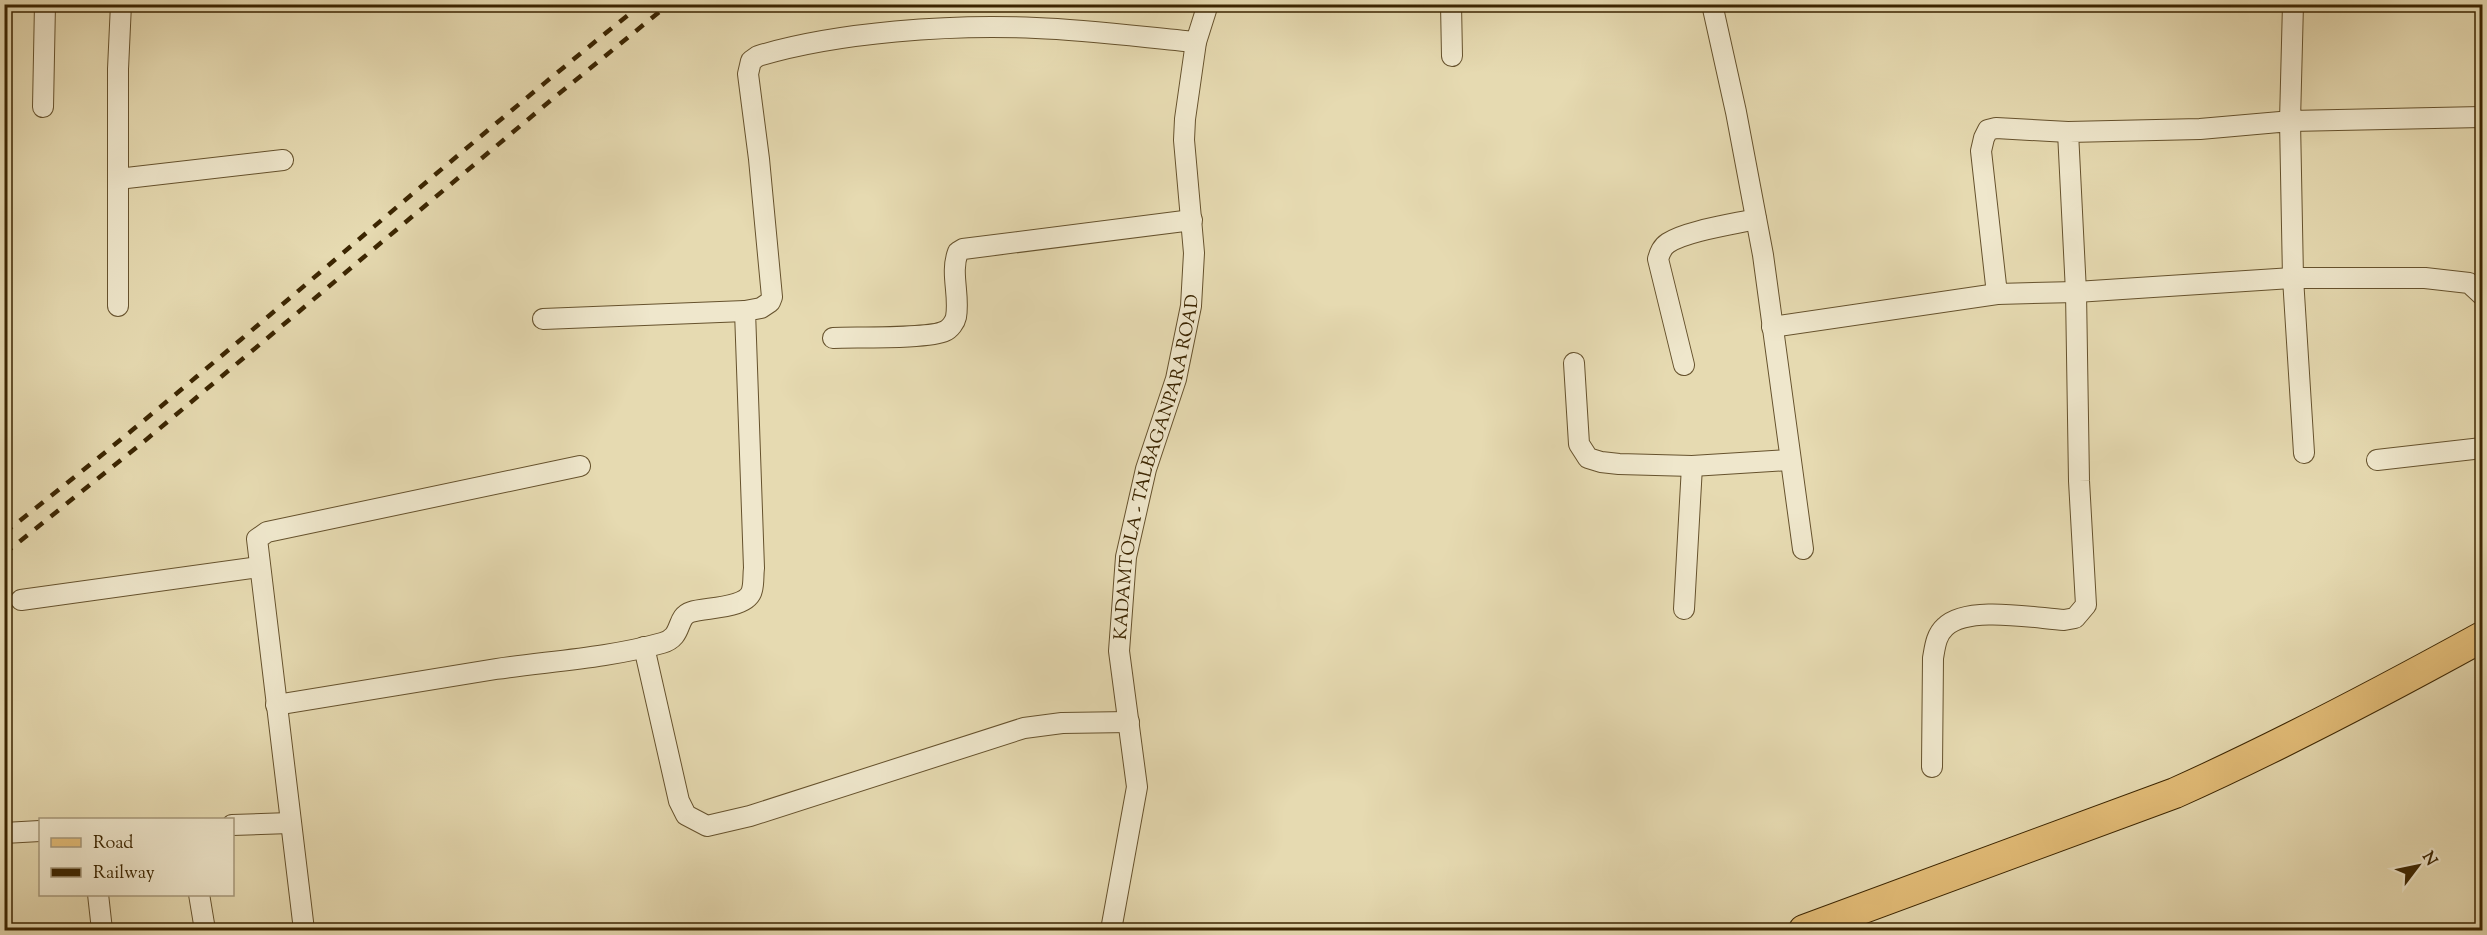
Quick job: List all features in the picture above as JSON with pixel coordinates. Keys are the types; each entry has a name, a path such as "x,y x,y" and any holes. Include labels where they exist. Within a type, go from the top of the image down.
{"main road":[{"path":"1803,930 2175,793 2360,704 2482,637"}],"street":[{"path":"43,107 45,4"},
{"path":"118,306 118,69 121,4"},
{"name":"KADAMTOLA - TALBAGANPARA ROAD","path":"1111,930 1137,787 1119,651 1126,557 1146,469 1176,379 1191,306 1194,276 1192,220 1184,140 1187,93 1196,42 1208,4"},
{"path":"1451,4 1452,57"},
{"path":"1712,4 1736,112 1756,219 1803,549"},
{"path":"2294,4 2290,121 2293,278 2304,453"},
{"path":"543,319 745,311 761,308 770,302 772,297 759,159 748,74 751,61 758,56 852,37 939,29 1035,27 1196,42"},
{"path":"1997,294 1981,151 1988,130 1996,128 2068,132 2200,129 2290,121 2482,117"},
{"path":"1932,767 1933,658 1936,640 1944,627 1967,616 1994,615 2064,620 2075,618 2086,605 2079,481 2076,292 2068,132"},
{"path":"118,179 283,160"},
{"path":"1684,365 1658,259 1661,249 1680,237 1756,219"},
{"path":"833,338 945,332 953,324 956,315 956,258 958,252 963,249 1192,220"},
{"path":"1772,327 1997,294 2076,292 2293,278 2425,278 2469,283 2482,296"},
{"path":"276,705 644,647 673,640 682,619 689,612 748,599 752,592 754,568 745,311"},
{"path":"1574,363 1579,444 1588,458 1619,464 1692,466 1789,460"},
{"path":"2377,460 2482,448"},
{"path":"303,930 257,539 267,532 580,466"},
{"path":"1684,609 1692,466"},
{"path":"21,600 259,567"},
{"path":"644,647 679,801 686,815 707,826 750,816 1024,728 1062,723 1129,722"},
{"path":"234,825 290,823"},
{"path":"4,833 39,831"},
{"path":"98,896 102,930"},
{"path":"199,896 205,930"}],"railway":[{"path":"4,533 165,403 482,135 642,4"},
{"path":"4,554 147,439 669,4"}]}
